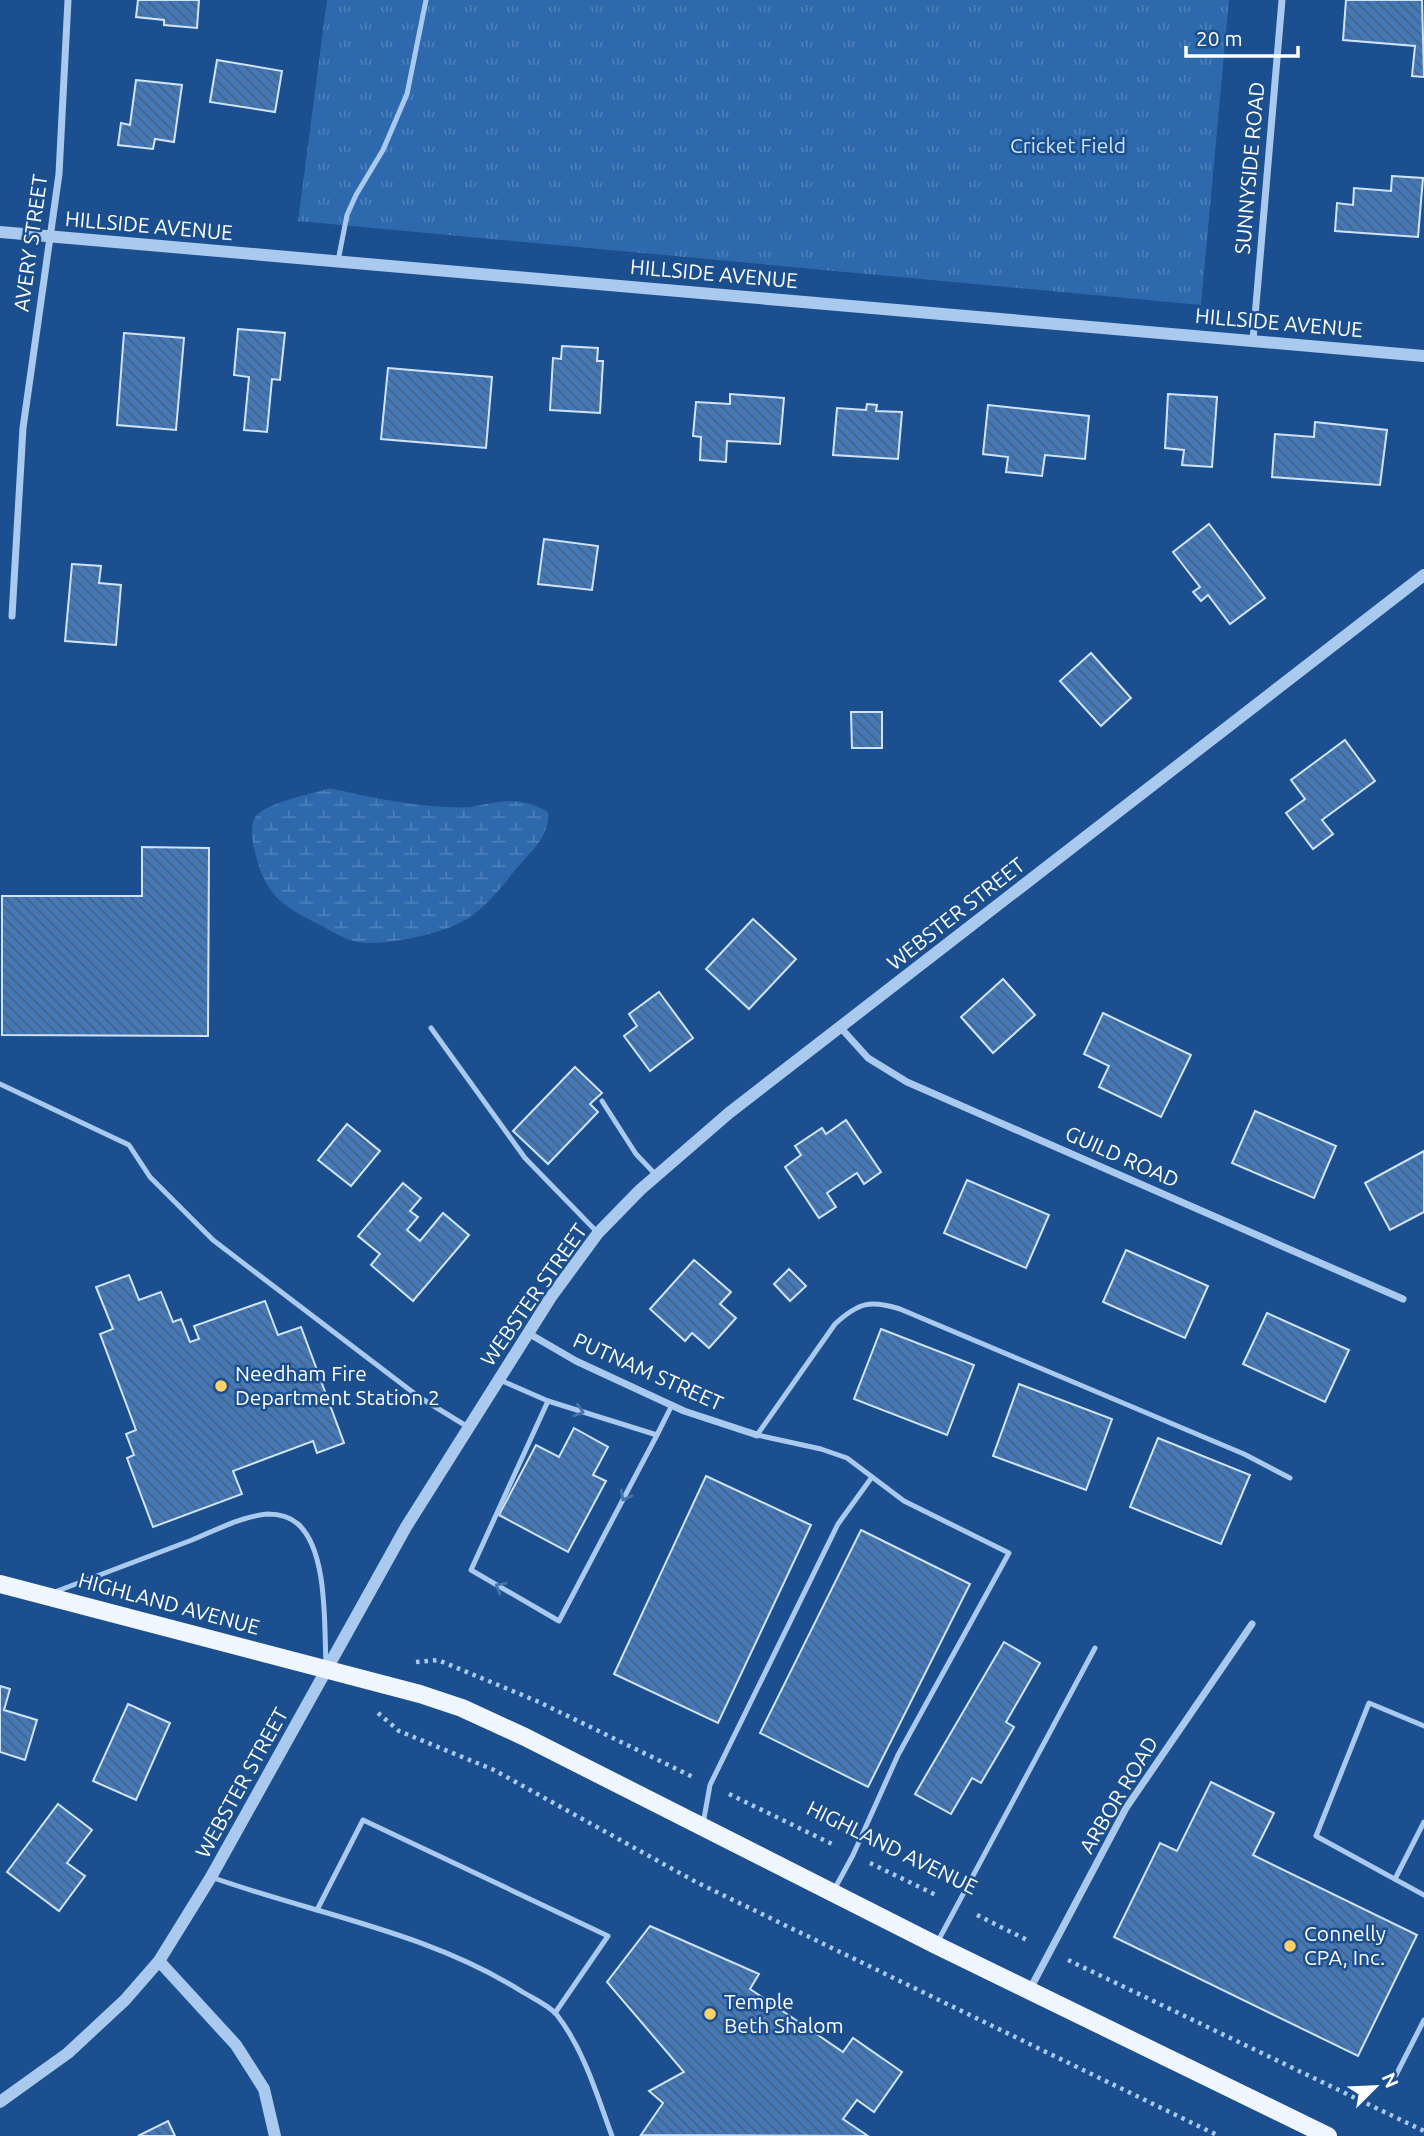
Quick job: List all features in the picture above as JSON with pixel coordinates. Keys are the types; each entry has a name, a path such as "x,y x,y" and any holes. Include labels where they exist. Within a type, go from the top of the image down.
{"main road":[{"name":"HIGHLAND AVENUE","path":"0,1584 435,1698 462,1708 525,1737 1028,1991 1328,2136"}],"street":[{"name":"AVERY STREET","path":"12,616 23,428 61,147 68,0"},
{"name":"SUNNYSIDE ROAD","path":"1253,340 1282,0"},
{"name":"HILLSIDE AVENUE","path":"0,232 1424,355"},
{"name":"WEBSTER STREET","path":"0,2102 78,2044 125,2000 159,1961 211,1877 412,1518 528,1333 598,1233 656,1175 729,1113 1424,575"},
{"name":"GUILD ROAD","path":"840,1027 868,1058 907,1082 1403,1299"},
{"name":"PUTNAM STREET","path":"528,1333 576,1361 672,1405 708,1420 757,1435"},
{"name":"ARBOR ROAD","path":"1028,1991 1126,1808 1252,1623"},
{"path":"159,1961 236,2045 264,2089 275,2136"}],"lane":[{"path":"338,261 347,215 383,150 407,94 426,0"},
{"path":"431,1028 525,1158 598,1233"},
{"path":"0,1084 130,1145 150,1177 213,1240 419,1397 468,1427"},
{"path":"602,1101 636,1154 656,1175"},
{"path":"832,1893 853,1854 898,1755 1009,1553 904,1501 847,1458 757,1435 835,1324 848,1312 862,1304 880,1303 913,1315 1244,1454 1290,1478"},
{"path":"498,1379 548,1401 657,1435"},
{"path":"548,1401 471,1570 559,1622 672,1405"},
{"path":"702,1828 709,1785 838,1524 872,1477"},
{"path":"46,1595 254,1517 269,1514 284,1517 304,1530 320,1569 326,1669"},
{"path":"936,1945 1095,1648"},
{"path":"1424,1726 1369,1703 1316,1836 1424,1895"},
{"path":"317,1910 363,1820 608,1936 555,2012"},
{"path":"1395,1879 1424,1822"},
{"path":"211,1877 263,1896 438,1948 508,1983 555,2012 582,2057 612,2136"},
{"path":"1396,2075 1424,2020"}],"path":[{"name":"HIGHLAND AVENUE","path":"413,1662 438,1660 539,1702 1424,2131"},
{"path":"368,1704 399,1731 500,1773 684,1875 1219,2136"}],"green space":[{"name":"Cricket Field","path":"327,0 1229,0 1201,305 298,221"},
{"path":"330,788 393,801 441,807 470,807 500,802 528,803 548,812 548,821 537,845 480,910 467,919 443,930 412,938 365,943 340,936 284,904 268,887 258,863 252,831 256,816 280,803"}],"building":[{"path":"138,0 199,0 197,28 164,25 164,20 136,17"},
{"path":"1346,0 1422,0 1424,77 1412,76 1415,46 1343,40"},
{"path":"217,60 282,71 275,112 210,102"},
{"path":"136,80 182,85 174,142 155,139 153,149 118,145 121,123 130,125"},
{"path":"1392,176 1423,178 1418,237 1335,231 1337,203 1353,205 1354,188 1391,191"},
{"path":"238,329 285,333 280,380 272,379 267,432 244,430 249,377 234,375"},
{"path":"124,333 184,338 176,430 117,425"},
{"path":"562,346 598,348 597,361 603,361 600,413 550,410 553,358 561,359"},
{"path":"388,368 492,377 486,448 381,439"},
{"path":"730,394 784,398 780,444 727,441 726,462 700,460 701,437 693,436 696,402 730,404"},
{"path":"1168,394 1217,397 1212,467 1182,465 1184,450 1165,448"},
{"path":"867,404 877,405 876,411 902,412 898,459 833,455 837,408 866,410"},
{"path":"988,405 1089,416 1085,459 1045,455 1042,476 1006,472 1008,457 983,454"},
{"path":"1315,422 1387,430 1380,485 1272,477 1275,434 1314,437"},
{"path":"1209,524 1265,598 1230,624 1208,595 1201,601 1193,592 1200,587 1173,552"},
{"path":"544,539 598,546 592,590 538,584"},
{"path":"72,564 101,566 99,583 121,585 116,645 65,641"},
{"path":"1091,653 1131,698 1101,726 1060,681"},
{"path":"851,712 882,712 882,748 852,748"},
{"path":"1345,740 1375,781 1322,820 1333,834 1313,849 1286,813 1305,799 1291,780"},
{"path":"142,847 209,848 208,1036 2,1035 2,896 142,896"},
{"path":"753,919 796,959 749,1009 706,969"},
{"path":"1003,979 1035,1015 993,1053 961,1017"},
{"path":"659,992 693,1038 650,1071 624,1036 637,1026 629,1014"},
{"path":"1103,1013 1191,1055 1161,1117 1099,1087 1109,1066 1084,1054"},
{"path":"575,1067 602,1093 590,1104 598,1112 548,1164 513,1131"},
{"path":"1255,1111 1336,1146 1314,1198 1232,1163"},
{"path":"846,1120 881,1172 864,1184 857,1173 827,1193 836,1207 819,1218 785,1167 801,1155 795,1146 822,1128 826,1134"},
{"path":"347,1124 380,1151 351,1186 318,1160"},
{"path":"1424,1151 1424,1212 1390,1230 1365,1183"},
{"path":"967,1180 1049,1215 1026,1268 944,1233"},
{"path":"403,1183 421,1198 410,1211 418,1217 407,1230 420,1241 443,1213 469,1235 413,1301 371,1265 380,1254 358,1236"},
{"path":"1126,1250 1208,1286 1185,1338 1103,1302"},
{"path":"694,1260 731,1292 720,1304 736,1318 709,1348 692,1333 685,1341 650,1309"},
{"path":"789,1269 806,1286 790,1301 774,1284"},
{"name":"Needham Fire Department Station 2","path":"129,1275 139,1300 161,1292 173,1322 181,1319 190,1342 199,1339 194,1326 265,1301 278,1335 301,1327 344,1443 317,1453 313,1441 233,1471 242,1494 153,1527 127,1458 134,1455 126,1434 136,1430 100,1334 113,1329 96,1287"},
{"path":"1267,1313 1349,1350 1325,1402 1243,1364"},
{"path":"881,1329 974,1365 947,1435 854,1399"},
{"path":"1019,1384 1112,1419 1086,1490 993,1456"},
{"path":"574,1428 608,1447 593,1475 606,1481 568,1552 499,1515 536,1445 559,1457"},
{"path":"1158,1438 1250,1475 1221,1544 1130,1507"},
{"path":"706,1476 811,1525 718,1723 614,1674"},
{"path":"861,1530 970,1584 868,1787 760,1733"},
{"path":"1004,1642 1040,1663 1006,1722 1014,1727 981,1783 972,1778 951,1814 915,1794"},
{"path":"0,1686 10,1689 4,1710 37,1720 25,1760 0,1752"},
{"path":"128,1704 170,1723 136,1800 93,1781"},
{"path":"1211,1782 1274,1813 1253,1855 1417,1935 1358,2056 1114,1937 1160,1843 1177,1851"},
{"path":"58,1804 92,1830 67,1863 85,1876 59,1911 7,1872"},
{"name":"Temple Beth Shalom","path":"650,1926 759,1974 750,1989 843,2052 853,2038 902,2072 874,2112 857,2100 843,2119 868,2136 641,2135 663,2103 649,2091 684,2072 607,1982"},
{"path":"168,2121 175,2136 138,2136"}],"place":[{"name":"Needham Fire Department Station 2","path":"221,1386"},
{"name":"Connelly CPA, Inc.","path":"1290,1946"},
{"name":"Temple Beth Shalom","path":"710,2014"}]}
